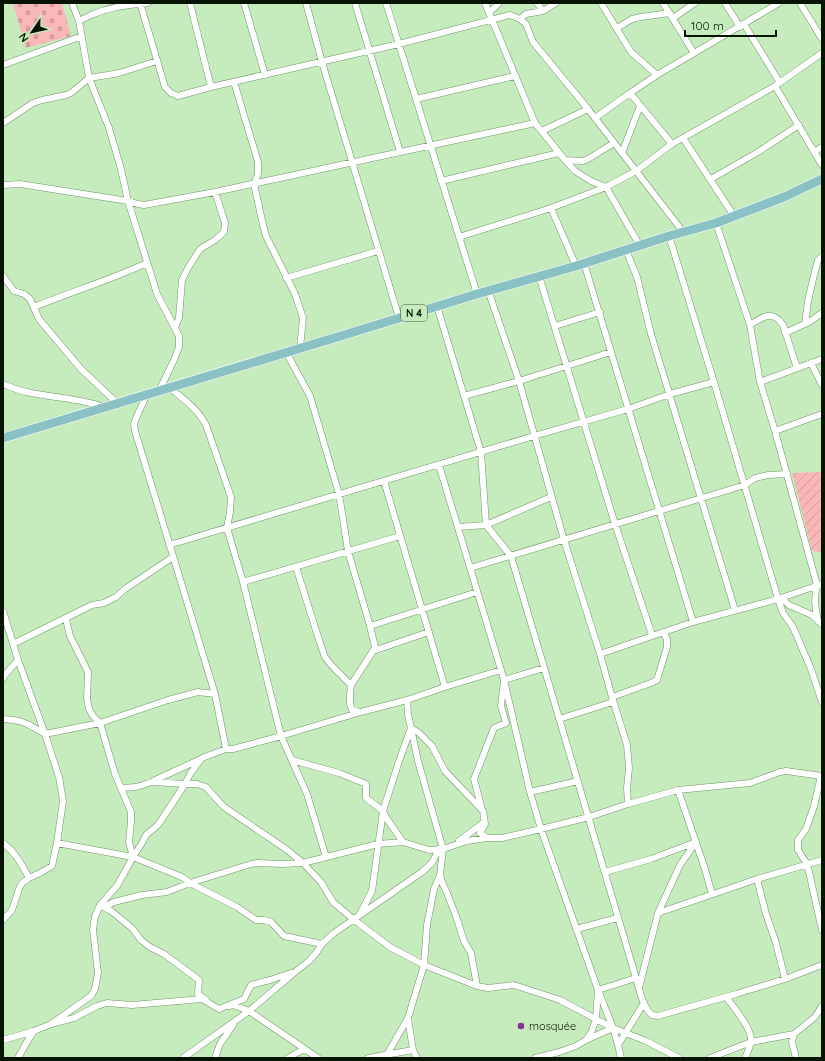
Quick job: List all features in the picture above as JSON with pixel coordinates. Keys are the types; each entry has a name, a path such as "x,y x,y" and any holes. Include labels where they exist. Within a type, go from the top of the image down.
{"main road":[{"name":"N 4","path":"3,438 488,290 580,264 669,236 716,224 822,180"}],"street":[{"path":"72,3 79,21 89,78 109,128 121,169 128,201 147,263 157,294 179,336 179,348 159,390"},
{"path":"79,21 105,9 131,4 148,3"},
{"path":"190,3 211,87"},
{"path":"244,3 265,75"},
{"path":"306,3 322,62 399,318"},
{"path":"355,3 400,152"},
{"path":"386,3 477,294"},
{"path":"485,3 535,123 575,171 591,181 606,187 640,246"},
{"path":"490,12 499,3"},
{"path":"537,3 543,11"},
{"path":"520,19 526,14 543,11 556,3"},
{"path":"602,3 631,52 657,75"},
{"path":"663,3 694,53"},
{"path":"617,28 632,19 641,16 671,16 695,3"},
{"path":"725,3 742,25 822,165"},
{"path":"595,118 657,75 779,3"},
{"path":"800,3 822,40"},
{"path":"140,4 165,87 171,93 178,96 211,87 399,44 492,19 510,15 520,19 526,24 533,42 588,109 684,233"},
{"path":"3,65 82,36"},
{"path":"459,237 551,208 606,187 636,171 672,144 777,84 822,53"},
{"path":"3,123 33,103 71,93 89,78 108,76 157,61"},
{"path":"416,99 516,76"},
{"path":"234,82 258,162 258,174 254,184 266,236 295,294 303,318 300,348"},
{"path":"630,93 672,144"},
{"path":"622,153 640,106"},
{"path":"542,131 588,109"},
{"path":"3,185 20,184 128,201 144,205 254,184 535,123"},
{"path":"711,179 758,152 799,125"},
{"path":"683,138 734,216"},
{"path":"565,160 583,161 614,143"},
{"path":"814,152 822,147"},
{"path":"441,181 559,153"},
{"path":"175,328 179,318 182,280 188,268 200,249 215,240 224,232 225,223 215,192"},
{"path":"551,208 580,264 600,312 693,622"},
{"path":"716,224 750,325 760,382 820,584 815,597 815,606 820,623"},
{"path":"669,236 784,613 793,627 811,669 822,702"},
{"path":"626,250 637,277 651,334 735,610"},
{"path":"286,278 378,251"},
{"path":"805,324 813,279 818,260 822,257"},
{"path":"34,307 123,274 147,263"},
{"path":"3,276 14,291 24,294 30,299 39,319 81,370 117,403"},
{"path":"539,276 615,524 652,635"},
{"path":"488,290 518,381 551,497 627,745 629,768 627,788 628,804"},
{"path":"437,306 481,452 486,525 511,556 604,872 639,988 648,1012 652,1016 658,1016 785,979 822,965"},
{"path":"555,326 600,312"},
{"path":"785,333 805,324 822,313"},
{"path":"750,325 764,316 769,315 779,319 783,324 797,368"},
{"path":"286,352 310,396 339,494 348,551 370,626 374,647 373,651 351,685 350,704 352,710 361,712"},
{"path":"464,396 611,352"},
{"path":"760,382 822,359"},
{"path":"811,363 822,385"},
{"path":"169,545 628,409 670,394 714,382"},
{"path":"3,384 26,392 93,403 105,408"},
{"path":"169,388 197,411 206,425 231,497 227,528 243,582 281,736 307,794 326,858"},
{"path":"147,394 134,424 135,431 215,694 226,749"},
{"path":"775,431 822,414"},
{"path":"439,465 504,680 530,792 541,829 613,1028 621,1058"},
{"path":"470,568 745,485 754,478 768,475 787,474"},
{"path":"384,481 445,687"},
{"path":"458,527 486,525 551,497"},
{"path":"243,582 400,536"},
{"path":"13,644 92,605 104,603 116,597 125,589 173,557"},
{"path":"296,566 325,657 351,685"},
{"path":"600,654 652,635 780,598 820,584"},
{"path":"370,626 477,592"},
{"path":"780,598 789,605 812,615 820,623"},
{"path":"3,611 18,660 45,734 59,778 63,801 52,866 22,883 12,910 3,920"},
{"path":"66,619 70,636 88,672 87,699 89,709 100,723 116,774 131,812 129,842 133,858"},
{"path":"373,651 429,632"},
{"path":"559,719 651,684 657,680 667,647 663,632"},
{"path":"4,676 18,660"},
{"path":"504,680 544,668"},
{"path":"122,788 136,787 152,782 202,758 226,749 233,749 407,700 501,670"},
{"path":"487,838 480,833 485,824 474,779 494,728 506,722 501,706 504,680"},
{"path":"3,719 14,719 27,723 45,734 100,723 168,700 198,692 215,694"},
{"path":"407,700 408,715 418,761 441,849 440,875 464,941 471,953 477,986"},
{"path":"411,728 432,746 445,771 483,811 483,824 454,845"},
{"path":"360,914 372,891 383,811 411,728"},
{"path":"51,1024 91,996 95,989 98,973 93,930 95,916 117,886 146,835 164,816 190,774 202,758"},
{"path":"292,760 338,773 366,784 366,798 383,811 403,842"},
{"path":"102,906 142,895 167,892 190,883 251,864 302,863 378,844 403,842 429,850 441,849 467,841 487,838 502,838 541,829 589,817 678,790 750,783 786,771 822,776 806,829 798,840 798,850 809,872 822,930"},
{"path":"530,792 578,781"},
{"path":"152,782 197,784 206,787 224,807 274,841 302,863 321,882 333,902 353,919 390,947 424,965 477,986 488,988 514,985 560,1000 613,1028 646,1041 679,1058"},
{"path":"678,790 712,894"},
{"path":"604,872 651,859 696,842"},
{"path":"639,988 658,913 680,865 696,842"},
{"path":"3,843 19,860 29,878"},
{"path":"57,843 133,858 182,877 190,883 237,907 256,920 271,922 284,936 322,944"},
{"path":"183,1058 249,1011 309,961 322,944 334,933 422,872 432,863 441,849"},
{"path":"658,913 757,878 822,860"},
{"path":"809,872 822,860"},
{"path":"386,1056 408,1018 424,965 427,925 434,889 440,875"},
{"path":"757,878 785,979"},
{"path":"102,906 111,911 132,928 141,940 150,947 170,959 199,980 198,994 218,1009"},
{"path":"576,929 618,918"},
{"path":"218,1009 244,999 251,985 294,972"},
{"path":"598,990 636,978"},
{"path":"586,1040 596,1019 598,990"},
{"path":"726,997 740,1015 751,1036 751,1042 745,1058"},
{"path":"3,1040 74,1018 97,1006 107,1003 132,1005 202,999 218,1009"},
{"path":"618,1045 644,1003"},
{"path":"218,1009 233,1004 249,1011 318,1058"},
{"path":"710,1058 751,1042 794,1034 815,1017 822,1006"},
{"path":"637,1015 648,1012"},
{"path":"408,1018 413,1050 417,1058"},
{"path":"215,1058 220,1044 227,1032 238,1019"},
{"path":"535,1058 576,1046 613,1028"},
{"path":"18,1058 34,1031"},
{"path":"794,1034 792,1042 796,1058"},
{"path":"288,1058 304,1049"},
{"path":"368,1058 413,1050"}],"green space":[{"path":"13,3 62,3 71,36 26,48"},
{"path":"822,472 822,552 812,551 792,473"}],"place":[{"name":"mosquée","path":"521,1026"}]}
